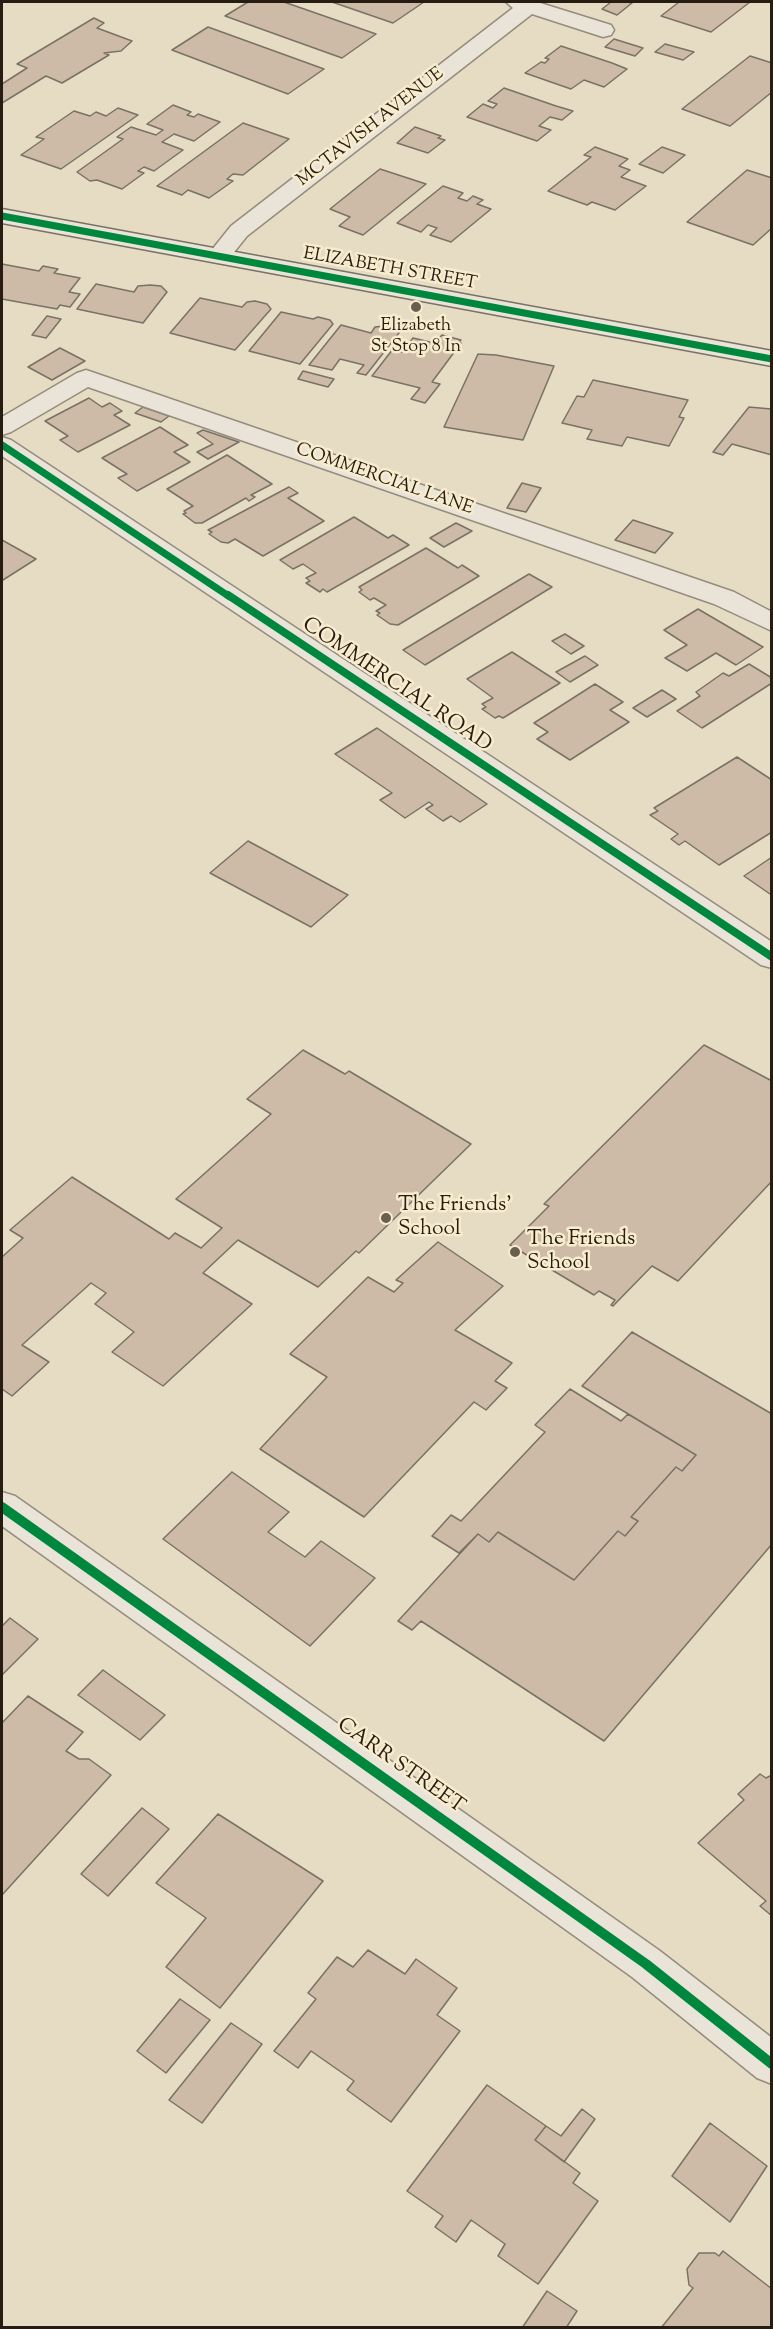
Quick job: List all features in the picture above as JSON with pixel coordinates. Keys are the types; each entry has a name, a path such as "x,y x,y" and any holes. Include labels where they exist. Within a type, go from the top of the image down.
{"street":[{"name":"MCTAVISH AVENUE","path":"219,256 238,231 523,4 603,30"},
{"name":"ELIZABETH STREET","path":"2,216 771,359"},
{"name":"COMMERCIAL LANE","path":"2,428 86,378 724,597 771,623"},
{"name":"COMMERCIAL ROAD","path":"2,445 771,957"},
{"name":"CARR STREET","path":"2,1507 646,1964 771,2064"}],"building":[{"path":"248,2 284,2 376,34 342,58 225,16"},
{"path":"332,2 424,2 393,23"},
{"path":"611,2 632,3 617,15 602,9"},
{"path":"679,2 750,2 711,32 661,16"},
{"path":"94,18 104,23 97,28 132,41 121,51 104,53 109,55 62,83 46,76 2,103 2,84 27,68 17,64"},
{"path":"208,27 324,69 288,94 172,50"},
{"path":"614,39 643,48 635,56 605,47"},
{"path":"665,44 694,52 683,60 655,52"},
{"path":"561,46 627,69 604,87 584,80 571,89 525,73 541,62 545,63 549,59 545,58"},
{"path":"750,56 772,63 772,92 730,126 682,109"},
{"path":"504,88 573,111 562,120 550,117 539,126 551,130 537,141 467,117 483,104 493,108 497,104 488,101"},
{"path":"173,105 191,112 187,115 194,117 198,114 220,122 194,141 174,134 162,142 183,150 154,171 144,167 138,171 144,173 122,189 97,180 90,181 77,172 123,139 117,137 131,127 156,135 163,130 147,124"},
{"path":"118,108 138,115 61,169 21,155 44,139 36,137 74,111 90,116 96,112 106,116"},
{"path":"243,123 289,139 243,175 233,174 227,179 233,181 209,198 188,190 182,195 157,186"},
{"path":"415,127 441,136 438,138 445,140 428,153 397,143"},
{"path":"595,147 628,159 619,166 630,170 621,177 646,186 615,210 592,202 587,205 548,191 591,157 584,155"},
{"path":"662,147 685,155 663,173 639,164"},
{"path":"380,169 426,184 363,235 339,226 350,217 330,209"},
{"path":"747,170 772,178 772,228 753,245 687,222"},
{"path":"443,186 463,193 458,198 467,201 473,196 483,200 477,204 491,209 451,242 430,235 437,228 428,225 421,232 397,223"},
{"path":"2,264 39,271 43,266 58,269 54,273 80,278 69,292 80,294 70,307 60,305 57,309 2,299"},
{"path":"96,284 134,292 138,286 161,286 167,292 143,323 77,309"},
{"path":"200,298 242,307 247,302 255,301 267,304 271,309 235,350 170,333"},
{"path":"281,312 313,319 318,317 330,320 333,324 300,364 249,351"},
{"path":"47,316 61,319 46,338 32,335"},
{"path":"341,325 371,333 375,327 385,326 396,329 399,333 366,375 357,373 364,365 340,359 332,370 309,365"},
{"path":"442,335 461,340 459,342 461,343 432,382 440,384 425,403 411,399 420,388 372,376 393,349 402,352 413,338 434,343"},
{"path":"60,348 85,361 52,380 28,367"},
{"path":"478,354 496,355 554,366 523,440 444,427"},
{"path":"303,371 334,379 328,387 298,379"},
{"path":"593,380 688,400 679,417 684,418 669,446 627,437 622,446 587,439 592,430 562,423 577,396 584,397"},
{"path":"89,398 102,407 110,403 122,411 114,415 130,425 78,452 60,440 68,436 45,421"},
{"path":"143,407 169,416 161,422 135,413"},
{"path":"749,407 771,409 772,455 732,444 723,455 713,452"},
{"path":"160,427 188,445 174,452 190,462 137,491 118,478 127,474 102,458"},
{"path":"203,430 239,442 208,459 197,452 213,444 197,433"},
{"path":"227,455 272,484 251,495 255,497 249,501 246,498 202,523 195,523 183,514 193,506 167,489"},
{"path":"522,483 541,488 526,512 507,508"},
{"path":"289,487 298,493 288,498 324,521 263,556 235,539 228,543 221,542 209,534 212,532 208,530"},
{"path":"354,517 388,538 393,535 409,545 327,592 323,589 320,592 306,583 310,581 306,578 316,573 303,564 293,569 280,560"},
{"path":"633,520 673,533 655,553 615,540"},
{"path":"456,523 472,531 444,547 430,538"},
{"path":"2,540 36,559 3,580 2,580"},
{"path":"426,548 458,568 462,565 479,576 398,625 390,624 377,615 380,613 376,611 386,605 374,598 370,600 359,592 362,590 359,587"},
{"path":"529,574 552,587 425,665 403,650"},
{"path":"698,609 763,647 736,665 716,653 687,671 665,658 687,645 664,630"},
{"path":"565,634 584,646 571,654 552,641"},
{"path":"512,652 560,683 503,718 499,716 495,718 482,709 486,707 482,704 493,698 467,679"},
{"path":"585,656 598,665 570,682 556,672"},
{"path":"749,664 772,678 772,683 702,728 677,711 700,696 696,692 723,673 729,676"},
{"path":"595,684 623,702 610,710 629,722 570,760 537,739 548,732 534,723"},
{"path":"662,690 676,699 647,717 633,708"},
{"path":"377,728 487,804 460,822 451,816 443,821 426,809 433,805 429,802 405,818 380,800 392,793 335,754"},
{"path":"737,757 772,780 772,832 719,865 685,841 679,845 671,839 678,834 650,815 658,811 654,808"},
{"path":"248,841 348,895 311,927 210,873"},
{"path":"772,857 772,893 770,894 744,876"},
{"path":"704,1045 772,1081 772,1181 678,1281 652,1266 613,1306 611,1305 615,1300 599,1291 594,1295 510,1245 549,1206 544,1204"},
{"path":"303,1050 345,1074 349,1071 471,1144 359,1253 356,1251 318,1287 238,1240 203,1273 252,1304 163,1386 112,1352 134,1332 95,1304 106,1293 91,1283 22,1345 49,1362 12,1396 2,1389 2,1257 23,1238 10,1230 72,1177 169,1239 175,1233 201,1248 222,1228 176,1199 271,1114 247,1099"},
{"path":"438,1242 503,1286 455,1330 512,1363 495,1381 507,1388 486,1410 474,1402 364,1517 260,1449 327,1377 290,1354 368,1277 394,1292 403,1283 396,1280"},
{"path":"632,1332 772,1414 772,1544 604,1741 421,1621 412,1630 398,1621 478,1534 489,1542 498,1532 574,1580 618,1531 625,1536 638,1521 631,1517 676,1467 682,1471 696,1455 582,1386"},
{"path":"570,1389 621,1421 628,1414 696,1455 682,1471 676,1467 631,1517 638,1521 625,1536 618,1531 574,1580 498,1532 489,1542 478,1534 459,1553 432,1536 451,1515 461,1521 545,1432 535,1425"},
{"path":"232,1472 289,1512 268,1532 305,1557 321,1541 375,1578 310,1646 163,1539"},
{"path":"10,1618 38,1639 2,1675 2,1626"},
{"path":"103,1670 165,1715 140,1740 78,1695"},
{"path":"28,1696 83,1732 66,1751 79,1759 89,1759 111,1775 2,1895 2,1723"},
{"path":"760,1774 766,1778 772,1775 772,1916 760,1906 766,1901 698,1843 744,1800 738,1794"},
{"path":"142,1808 169,1829 108,1896 81,1874"},
{"path":"218,1814 323,1881 220,2008 166,1967 206,1918 156,1883"},
{"path":"368,1950 405,1974 416,1959 457,1988 437,2015 460,2031 391,2122 347,2090 354,2081 311,2051 298,2068 274,2051 316,1999 308,1993 337,1957 353,1967"},
{"path":"180,1999 210,2020 166,2073 137,2051"},
{"path":"231,2023 262,2044 202,2123 169,2100"},
{"path":"487,2085 546,2126 535,2140 580,2173 573,2183 598,2201 538,2284 498,2256 505,2244 471,2220 456,2242 435,2227 443,2216 407,2191"},
{"path":"582,2109 595,2119 564,2162 535,2140 546,2126 561,2136"},
{"path":"710,2123 767,2166 730,2222 672,2176"},
{"path":"723,2251 772,2289 772,2328 661,2328 693,2288 689,2285 687,2269 699,2253 715,2253 719,2256"},
{"path":"547,2291 577,2311 566,2328 522,2328"}],"cycle path":[{"path":"2,216 772,359"},
{"path":"2,445 772,957"},
{"path":"2,1507 646,1964 772,2064"}],"place":[{"name":"Elizabeth St Stop 8 In","path":"416,307"},
{"name":"The Friends' School","path":"386,1218"},
{"name":"The Friends School","path":"515,1252"}]}
